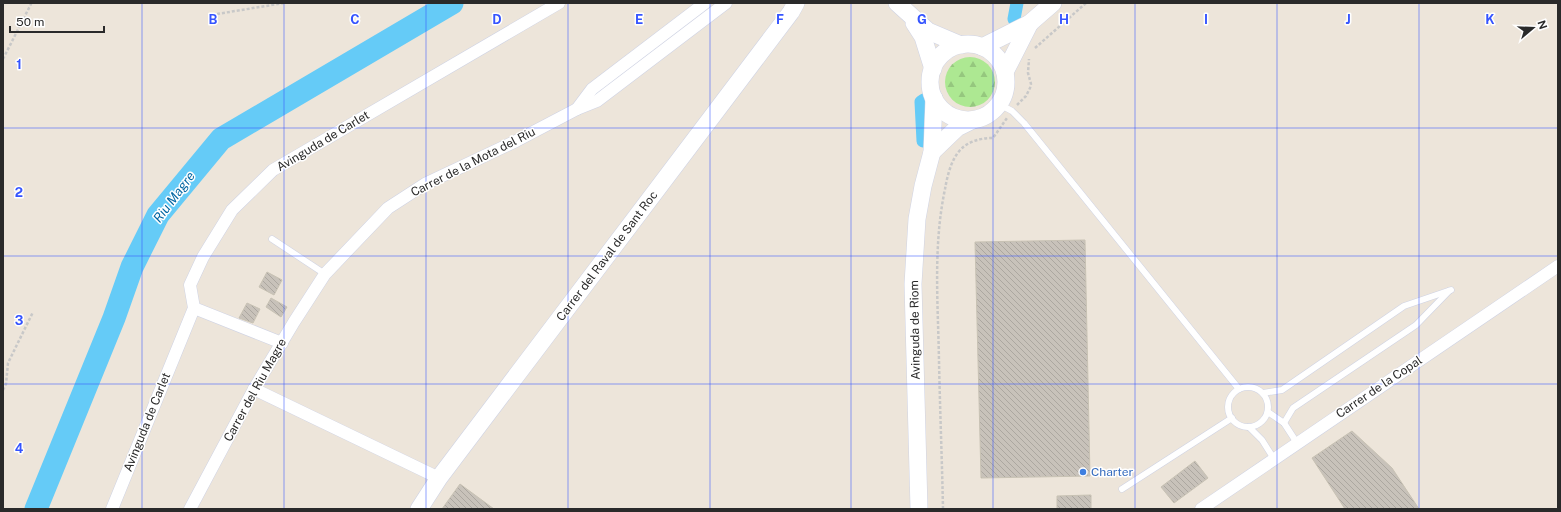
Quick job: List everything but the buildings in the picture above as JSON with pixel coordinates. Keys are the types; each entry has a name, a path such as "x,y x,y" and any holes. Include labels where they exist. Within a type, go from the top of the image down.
{"street":[{"name":"Avinguda de Carlet","path":"112,509 194,308 190,285 203,257 232,210 273,170 559,3"},
{"name":"Carrer de la Mota del Riu","path":"577,109 592,89 705,3"},
{"name":"Carrer de la Mota del Riu","path":"325,274 388,208 424,184 516,141 577,109 597,101 726,3"},
{"name":"Carrer del Raval de Sant Roc","path":"419,509 439,478 781,25 796,3"},
{"path":"982,47 1030,23 1053,3"},
{"path":"903,9 928,31 961,45"},
{"path":"903,9 922,37 933,69"},
{"path":"1005,72 1030,23"},
{"path":"932,152 958,128 992,112 1006,108 1005,72 1000,62 992,53 982,47 972,44 961,45 949,49 940,58 933,69 931,88 934,98 940,108 950,115 961,119 973,120"},
{"name":"Avinguda de Riom","path":"919,509 913,284 914,252 918,213 932,152 934,98"},
{"name":"Carrer de la Copal","path":"1201,509 1558,266"},
{"name":"Carrer del Riu Magre","path":"190,509 254,389 325,274"},
{"path":"194,308 282,343"},
{"path":"254,389 439,478"}],"lane":[{"path":"1006,108 1024,123 1239,389"},
{"path":"272,239 325,274"},
{"path":"1263,393 1282,390 1404,306 1451,290 1416,325 1293,408 1284,423"},
{"path":"1252,387 1263,393 1266,399 1268,412 1261,422 1255,426 1249,427 1242,426 1232,418 1228,405 1234,393 1239,389 1252,387"},
{"path":"1268,412 1284,423 1297,443"},
{"path":"1122,488 1232,418"},
{"path":"1249,427 1262,440 1274,459"}],"path":[{"path":"3,60 31,4 29,3"},
{"path":"217,14 284,3"},
{"path":"943,509 937,272 938,228 941,206 952,162 956,155 968,143 976,140 994,138 1006,108 1026,96 1030,88 1027,66 1035,47 1086,3"},
{"path":"3,390 6,384 8,363 33,312"}],"green space":[{"path":"970,57 979,59 988,64 993,73 995,82 993,91 988,100 979,105 970,107 961,105 952,100 947,91 945,82 947,73 952,64 961,59"}],"waterway":[{"name":"Riu Magre","path":"36,509 114,318 132,267 158,215 221,139 452,3"},
{"path":"1014,19 1017,3"},
{"path":"923,141 921,102 924,100"}],"place":[{"name":"Charter","path":"1083,472"}]}
